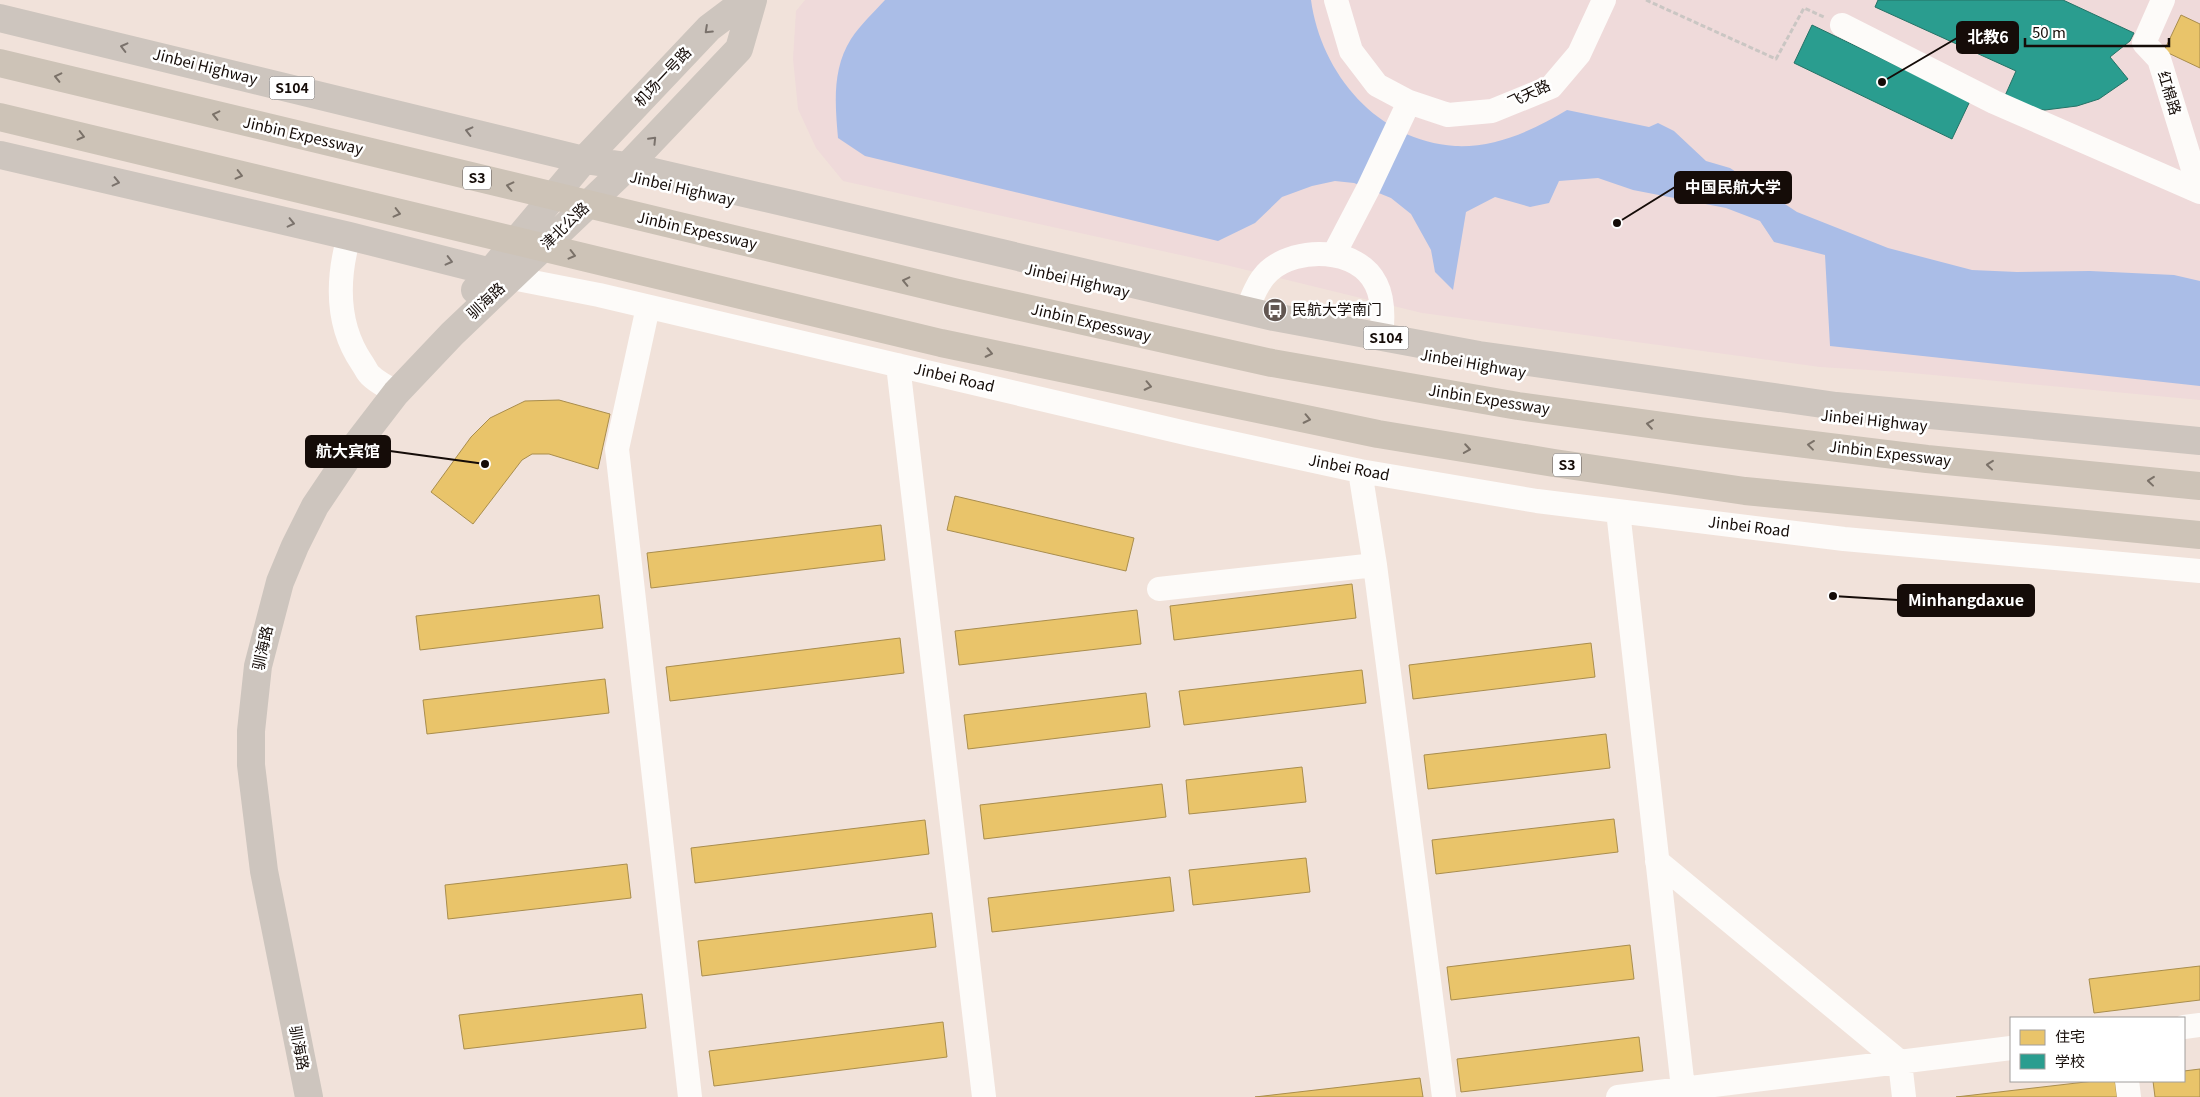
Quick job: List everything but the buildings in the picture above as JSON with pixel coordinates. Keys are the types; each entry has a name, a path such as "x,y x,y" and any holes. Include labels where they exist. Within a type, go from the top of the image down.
{"highway":[{"name":"Jinbin Expessway","path":"0,64 954,292 1272,363 1518,406 1700,431 1927,459 2200,486"},
{"name":"S3","path":"0,117 941,343 1378,434 1554,463 1745,491 2200,534"}],"main road":[{"name":"机场一号路","path":"584,160 709,28 746,0"},
{"path":"623,170 739,49 753,0"},
{"name":"Jinbei Highway","path":"0,18 1280,328 1506,370 1645,392 1836,418 2200,451"},
{"path":"0,155 349,236 502,275"},
{"name":"津北公路","path":"502,275 584,160"},
{"name":"Jinbei Highway","path":"623,170 1247,311 1478,355 1766,398 2200,441"},
{"name":"津北公路","path":"502,275 623,170"},
{"name":"驯海路","path":"309,1097 264,871 257,824 251,765 254,698 258,666 272,608 295,546 315,506 393,391 451,315 502,275"},
{"name":"驯海路","path":"300,1097 257,879 247,816 241,757 244,695 258,628 289,538 323,478 354,432 393,391"}],"street":[{"name":"飞天路","path":"1336,0 1351,51 1377,85 1409,102 1448,115 1492,111 1551,87 1579,54 1604,0"},
{"name":"红棉路","path":"2162,0 2144,43 2159,59 2200,192"},
{"path":"1842,26 1994,102 2200,192"},
{"path":"1334,254 1368,189 1409,102"},
{"path":"349,236 343,257 341,277 343,323 354,351 371,376 393,391"},
{"path":"1247,311 1253,293 1268,272 1286,260 1310,255 1334,254 1362,267 1376,284 1381,299 1383,323 1381,337"},
{"name":"Jinbei Road","path":"502,275 648,307 1190,434 1360,471 1537,501 1853,540 2200,571"},
{"path":"648,307 617,449 690,1097"},
{"path":"898,365 984,1097"},
{"path":"1360,471 1375,565 1444,1097"},
{"path":"1618,511 1684,1093"},
{"path":"1159,589 1375,565"},
{"path":"1658,861 1900,1062 1904,1097"},
{"path":"2185,1027 2200,1025"},
{"path":"1618,1097 1684,1093 2010,1048"},
{"path":"2127,1082 2129,1097"}],"path":[{"path":"1646,0 1776,59 1804,8 1842,26"}],"shaded area":[{"path":"805,0 2200,0 2200,400 1901,372 1820,367 1422,313 1226,265 843,181 816,148 798,109 793,59 796,11"}],"water":[{"path":"885,0 1311,0 1317,27 1327,53 1341,77 1358,99 1378,117 1401,131 1427,141 1455,146 1470,146 1499,141 1528,131 1567,110 1649,127 1658,123 1674,131 1706,161 1730,168 1797,212 1888,248 1972,270 2017,272 2090,271 2174,275 2200,281 2200,386 1830,346 1825,255 1774,242 1760,221 1726,208 1633,190 1598,178 1559,181 1549,203 1530,207 1495,197 1466,212 1453,290 1435,272 1431,250 1411,214 1391,198 1354,183 1335,181 1312,186 1282,197 1255,223 1218,241 865,156 838,138 836,87 841,62 851,39"}],"place":[{"name":"北教6","path":"1882,82"},
{"name":"中国民航大学","path":"1617,223"},
{"name":"民航大学南门","path":"1275,310"},
{"name":"航大宾馆","path":"485,464"},
{"name":"Minhangdaxue","path":"1833,596"}]}
